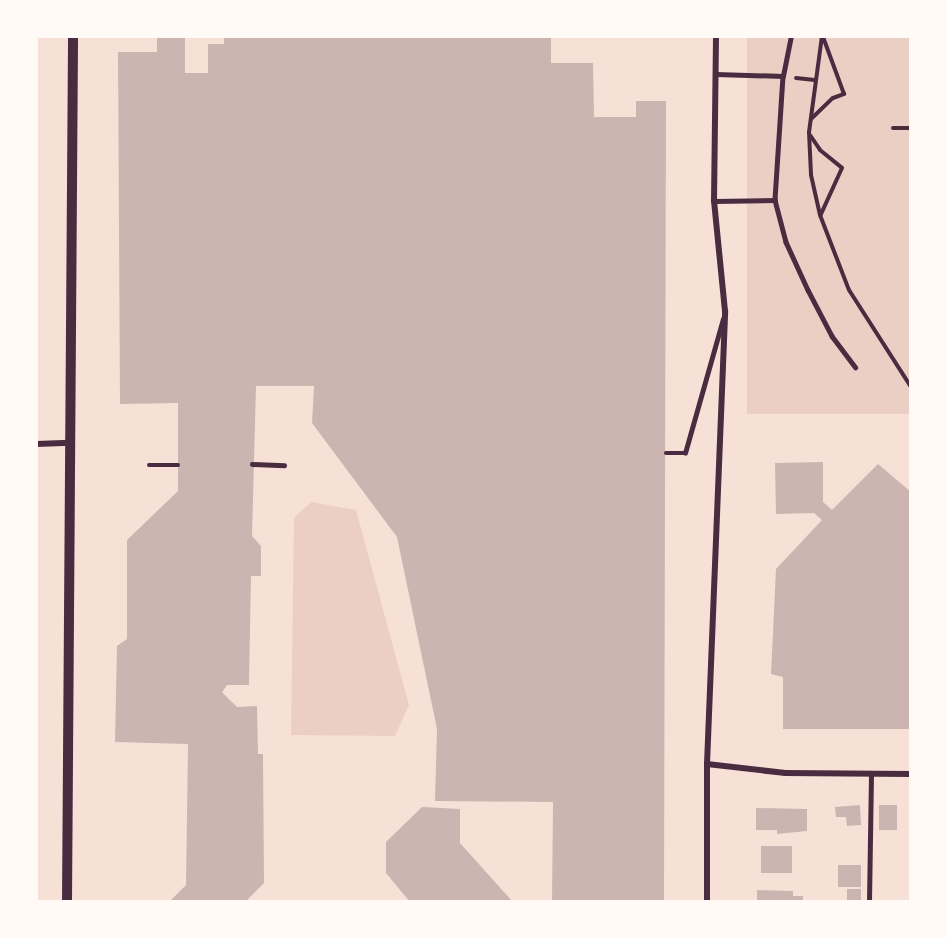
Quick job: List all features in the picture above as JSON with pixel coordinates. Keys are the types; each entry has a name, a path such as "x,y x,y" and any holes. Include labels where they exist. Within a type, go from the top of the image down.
{"street":[{"path":"67,902 73,36"},
{"path":"707,902 707,764 725,311 714,201 716,36"},
{"path":"36,444 70,443"},
{"path":"707,764 785,774 911,774"}],"lane":[{"path":"791,36 783,76 775,200 786,242 804,280 832,336 855,367"},
{"path":"716,74 783,76"},
{"path":"714,201 775,200"},
{"path":"666,453 685,453 725,311"},
{"path":"252,464 284,465"},
{"path":"149,465 178,465"},
{"path":"869,902 871,775"}],"path":[{"path":"823,36 809,132 811,175 820,214 849,290 911,387"},
{"path":"810,120 833,98 843,94 823,36"},
{"path":"783,76 815,80"},
{"path":"893,128 911,128"},
{"path":"809,132 820,150 843,168 820,214"}],"shaded area":[{"path":"747,36 911,36 911,414 747,414"},
{"path":"311,502 356,510 409,705 395,736 291,735 294,518"}],"building":[{"path":"157,36 185,36 185,73 208,73 208,44 224,44 224,36 551,36 551,63 593,63 594,117 636,117 636,101 666,101 664,902 552,902 553,802 435,801 437,729 397,537 312,423 314,386 256,386 252,536 261,546 261,576 251,576 249,685 227,685 222,692 237,707 257,706 258,754 263,754 264,883 245,902 169,902 186,885 188,744 115,742 117,646 127,639 127,540 178,491 178,403 120,404 118,52 157,52"},
{"path":"823,462 823,502 832,510 878,464 911,492 911,729 783,729 783,677 771,674 776,569 822,520 814,513 776,514 775,463"},
{"path":"860,805 861,825 847,826 846,817 836,817 835,807"},
{"path":"879,805 897,805 897,830 879,830"},
{"path":"422,807 460,809 460,843 513,902 410,902 386,873 386,842"},
{"path":"756,808 807,809 807,831 777,834 777,830 756,830"},
{"path":"761,846 792,846 792,873 761,873"},
{"path":"838,865 861,865 861,887 838,887"},
{"path":"847,889 861,889 861,902 847,902"},
{"path":"757,890 793,891 793,896 803,896 803,902 757,902"}]}
